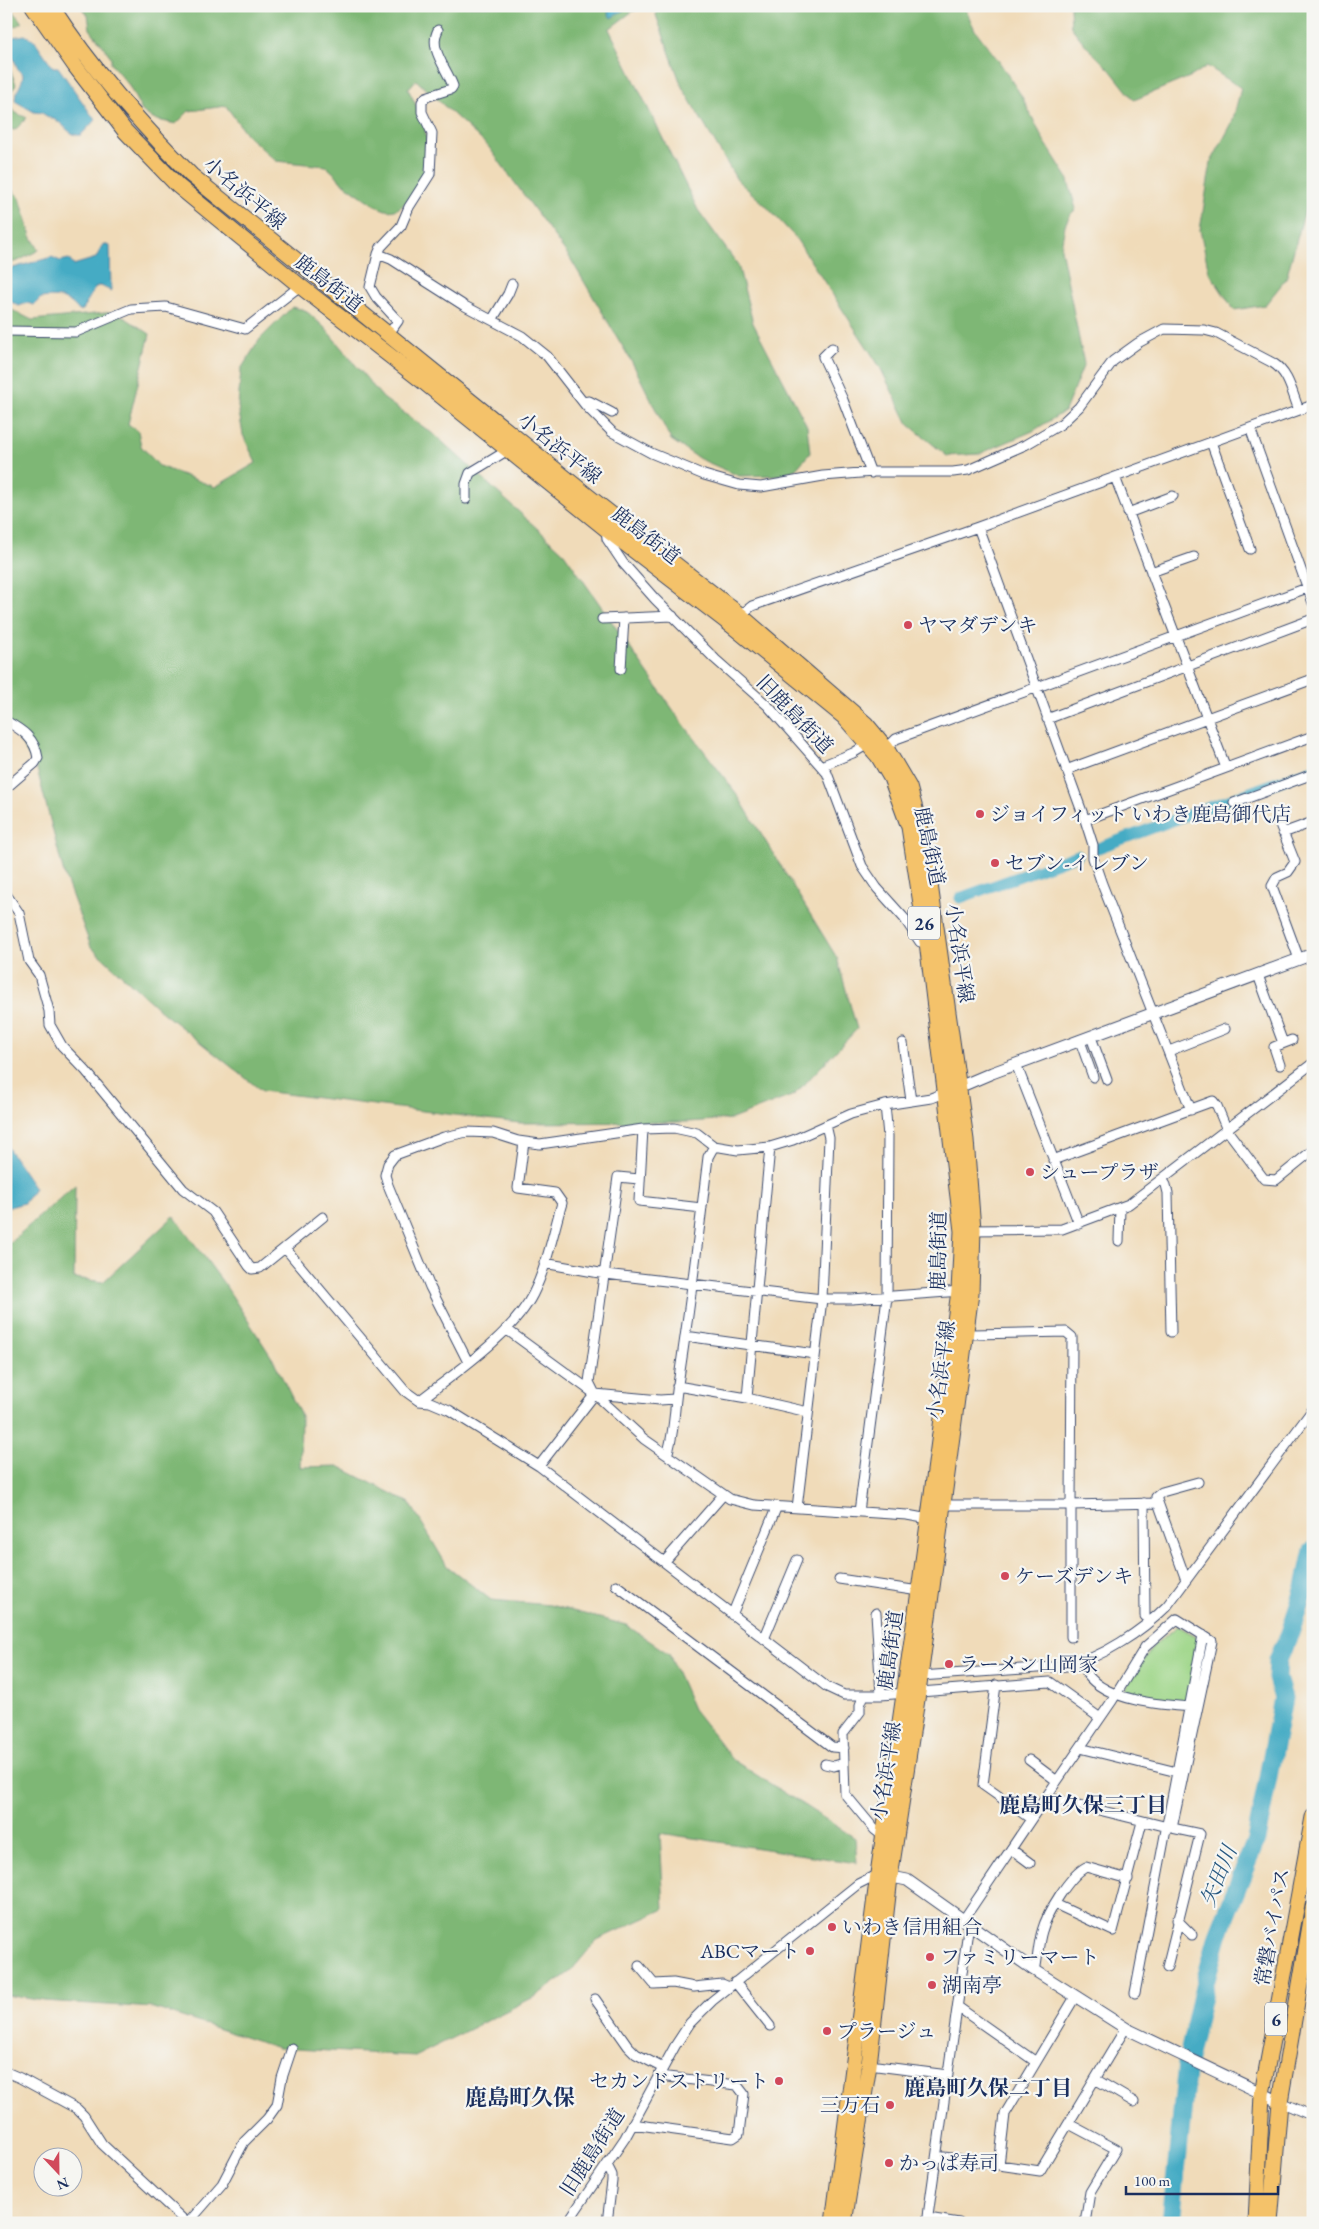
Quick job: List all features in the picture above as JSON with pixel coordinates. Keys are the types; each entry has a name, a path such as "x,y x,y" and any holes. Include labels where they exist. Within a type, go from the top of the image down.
{"main road":[{"name":"鹿島街道","path":"33,6 75,66 125,131 178,186 300,286 606,529 736,620"},
{"name":"小名浜平線","path":"51,6 74,41 140,123 191,175 588,496 736,620 844,704 866,724 877,749 909,787 927,864 953,1090 966,1140 968,1230 965,1292 934,1509 920,1676 911,1694 884,1875 869,2065 844,2223"},
{"name":"鹿島街道","path":"877,749 891,778 909,827 953,1090"},
{"name":"鹿島街道","path":"833,2223 884,1875 885,1838 911,1694 920,1591 934,1509"},
{"name":"常磐バイパス","path":"1256,2223 1262,2094 1313,1817"},
{"name":"常磐バイパス","path":"1270,2223 1280,2102 1313,1908"}],"street":[{"path":"388,335 398,321 376,297 370,287 381,247 401,226 408,207 430,174 432,133 422,112 422,102 426,97 451,89 453,86 435,46 438,30"},
{"path":"378,254 391,258 439,290 522,336 541,351 583,402 612,432 651,453 724,482 761,487 823,476 968,470 1044,436 1069,417 1092,391 1106,369 1121,354 1164,329 1204,330 1216,333 1278,366 1285,375 1299,410"},
{"path":"492,320 512,284"},
{"path":"6,331 76,332 131,309 166,307 245,328 300,286"},
{"path":"832,348 823,357 843,400 871,473"},
{"path":"583,402 588,401 612,413"},
{"path":"736,620 752,606 978,527 1313,405"},
{"path":"1250,428 1313,603"},
{"path":"1211,442 1250,548"},
{"path":"466,499 466,484 470,473 508,450"},
{"path":"1115,477 1226,768"},
{"path":"1128,513 1173,496"},
{"path":"978,527 1093,845 1093,858 1102,884 1191,1110"},
{"name":"旧鹿島街道","path":"606,529 607,539 623,563 715,659 768,706 829,776 862,866 877,888 904,918 920,942 927,942"},
{"path":"1151,572 1194,557"},
{"path":"821,766 853,753 877,749 896,739 1308,588"},
{"path":"602,619 673,616"},
{"path":"621,670 624,618"},
{"path":"1047,719 1313,619"},
{"path":"1066,770 1313,679"},
{"path":"6,721 23,730 29,737 38,758 35,763 6,788"},
{"path":"1084,820 1313,736"},
{"path":"1234,803 1313,774"},
{"path":"1277,817 1295,862 1288,872 1277,877 1272,886 1300,959"},
{"path":"1283,834 1313,822"},
{"path":"6,894 18,913 29,961 39,976 49,1011 50,1025 62,1046 98,1085 183,1189 213,1212 252,1269 260,1268 323,1216"},
{"path":"468,1362 430,1288 385,1175 388,1164 396,1156 444,1137 466,1132 493,1133 524,1142 540,1144 643,1129 674,1128 697,1133 714,1146 738,1150 770,1147 792,1140 851,1114 885,1105 931,1098 1016,1064 1313,954"},
{"path":"1258,975 1288,1041 1274,1047 1280,1065"},
{"path":"1169,1051 1225,1029"},
{"path":"1085,1039 1093,1076"},
{"path":"1085,1039 1107,1080"},
{"path":"903,1043 911,1101"},
{"path":"968,1230 1062,1228 1079,1224 1130,1204 1313,1063"},
{"path":"1016,1064 1079,1224"},
{"path":"1053,1160 1213,1101 1227,1130 1264,1179 1276,1180 1313,1150"},
{"path":"859,1512 887,1296 888,1136 885,1105"},
{"path":"797,1508 822,1299 828,1138 826,1125"},
{"path":"643,1129 639,1201 702,1208"},
{"path":"419,1401 506,1329 532,1295 562,1203 555,1193 518,1188 524,1142"},
{"path":"667,1455 672,1442 675,1399 694,1284 708,1157 714,1146"},
{"path":"747,1398 770,1147"},
{"path":"595,1394 589,1382 618,1177 639,1179"},
{"path":"1162,1180 1166,1185 1168,1193 1171,1332"},
{"path":"1119,1241 1120,1208"},
{"path":"285,1248 405,1391 419,1401 430,1402 449,1410 539,1466 827,1687 844,1695 881,1695 1050,1682 1100,1718"},
{"path":"544,1263 605,1274 822,1299 852,1300 887,1296 965,1292"},
{"path":"506,1329 595,1394 644,1439 730,1500 797,1508 907,1515 934,1509 1157,1503"},
{"path":"972,1334 1066,1332 1072,1336 1071,1637"},
{"path":"685,1336 815,1354"},
{"path":"677,1386 747,1398 808,1412"},
{"path":"595,1394 660,1400 675,1399"},
{"path":"539,1466 595,1394"},
{"path":"920,1676 1067,1666 1080,1663 1143,1628 1167,1606 1313,1409"},
{"path":"1186,1580 1157,1503 1158,1495 1198,1482"},
{"path":"665,1561 723,1495"},
{"path":"1144,1503 1145,1616"},
{"path":"732,1614 777,1506"},
{"path":"764,1639 797,1560"},
{"path":"839,1579 920,1591"},
{"path":"616,1585 832,1747 844,1748"},
{"path":"876,1614 881,1695"},
{"path":"959,2223 927,2220 958,2007 966,1921 1011,1849 1116,1694 1145,1647 1176,1619 1212,1640 1193,1707 1134,1993"},
{"path":"1087,1674 1109,1692 1153,1704 1193,1707"},
{"path":"996,1685 983,1785 1031,1819"},
{"path":"864,1695 860,1705 860,1712 843,1734 846,1797 875,1830 885,1838"},
{"path":"1080,1748 1180,1773"},
{"path":"1029,1760 1057,1780"},
{"path":"824,1764 834,1766 844,1763"},
{"path":"1046,1797 1142,1822 1200,1834 1177,1920 1167,1967"},
{"path":"1055,1904 1113,1930 1142,1822"},
{"path":"1011,1849 1030,1863"},
{"path":"1035,1971 1042,1930 1060,1895 1079,1870 1086,1867 1128,1879"},
{"path":"884,1875 907,1880 1035,1971 1125,2029 1313,2116"},
{"name":"旧鹿島街道","path":"567,2223 607,2166 690,2023 712,2000 858,1884 884,1875"},
{"path":"1177,1920 1192,1935"},
{"path":"639,1966 657,1985 673,1984 694,1987 722,1984 732,1985 770,2026"},
{"path":"999,2165 1005,2114 1075,1997"},
{"path":"595,1999 628,2046 660,2072 737,2085 744,2094 739,2134 733,2138 632,2124"},
{"path":"958,2007 1036,2062"},
{"path":"937,2156 1040,2171 1125,2029"},
{"path":"6,2072 77,2109 84,2116 102,2144 188,2223 222,2184 244,2142 267,2119 277,2105 282,2078 292,2048"},
{"path":"869,2065 948,2075"},
{"path":"1096,2079 1134,2102"},
{"path":"1069,2124 1116,2149 1090,2192 1085,2223"},
{"path":"607,2166 612,2175 607,2223"}],"green space":[{"path":"6,6 10,6 22,23 6,31"},
{"path":"80,6 646,6 633,11 609,29 698,210 738,265 753,323 807,426 810,453 796,469 783,475 739,476 700,459 671,440 633,364 570,258 488,146 416,80 408,89 424,121 430,169 407,201 399,208 391,211 371,203 340,181 326,166 276,161 247,135 226,106 189,111 176,124 153,119 142,111 128,84 111,64 111,57 90,29 88,15"},
{"path":"657,6 964,6 975,30 1021,95 1043,139 1067,177 1076,209 1070,215 1065,225 1061,248 1084,364 1065,411 1033,431 979,454 947,456 908,424 880,367 795,237 765,205 737,180 682,87 656,15"},
{"path":"1070,6 1313,6 1313,181 1286,279 1265,305 1234,310 1209,272 1200,230 1211,162 1232,123 1241,88 1207,66 1192,76 1134,100 1111,71 1088,48 1071,27"},
{"path":"6,60 16,84 11,93 10,106 16,113 27,118 15,130 6,129"},
{"path":"6,184 20,198 31,236 39,250 18,261 6,264"},
{"path":"6,307 32,320 116,312 150,334 128,424 138,431 141,446 159,466 215,487 256,463 243,435 238,406 241,369 260,339 292,307 305,310 324,327 383,398 436,436 564,553 676,714 736,793 837,958 857,1029 794,1095 732,1119 687,1122 519,1123 262,1091 163,1013 91,947 64,874 37,769 6,719"},
{"path":"75,1185 74,1278 103,1282 174,1216 225,1285 274,1361 301,1416 300,1467 338,1466 410,1503 447,1566 491,1600 550,1605 626,1625 669,1654 693,1709 733,1760 855,1838 857,1863 660,1833 664,1909 597,1940 570,1972 536,1996 416,2056 278,2048 154,2008 44,2001 6,1995 6,1246"},
{"path":"1178,1626 1205,1641 1207,1647 1197,1700 1193,1702 1153,1698 1128,1693 1125,1688 1154,1645"}],"water":[{"path":"609,6 630,6 611,18 608,14"},
{"path":"25,35 35,41 53,67 58,67 95,120 81,135 71,133 57,121 42,113 34,112 15,101 23,74 18,70 14,59 6,51 6,46 11,38"},
{"path":"103,244 110,246 111,291 97,286 83,310 79,311 75,306 62,298 41,298 34,305 27,303 19,306 6,299 6,270 52,257 60,261 69,259 73,265 96,258"},
{"path":"6,1145 35,1188 24,1203 6,1208"}],"waterway":[{"path":"1098,848 1313,769"},
{"path":"960,898 1078,855"},
{"name":"矢田川","path":"1171,2223 1187,2063 1204,1986 1218,1935 1256,1840 1283,1698 1277,1678 1278,1660 1290,1633 1305,1587 1313,1550"}],"place":[{"name":"ヤマダデンキ","path":"908,625"},
{"name":"ジョイフィット いわき鹿島御代店","path":"980,814"},
{"name":"セブン-イレブン","path":"995,863"},
{"name":"シュープラザ","path":"1030,1172"},
{"name":"ケーズデンキ","path":"1005,1576"},
{"name":"ラーメン山岡家","path":"949,1664"},
{"name":"いわき信用組合","path":"832,1927"},
{"name":"ABCマート","path":"810,1951"},
{"name":"ファミリーマート","path":"930,1957"},
{"name":"湖南亭","path":"932,1985"},
{"name":"プラージュ","path":"827,2031"},
{"name":"セカンドストリート","path":"779,2081"},
{"name":"三万石","path":"890,2105"},
{"name":"かっぱ寿司","path":"889,2163"}],"district":[{"name":"鹿島町久保三丁目","path":"1083,1804"},
{"name":"鹿島町久保二丁目","path":"988,2087"},
{"name":"鹿島町久保","path":"520,2097"}]}
